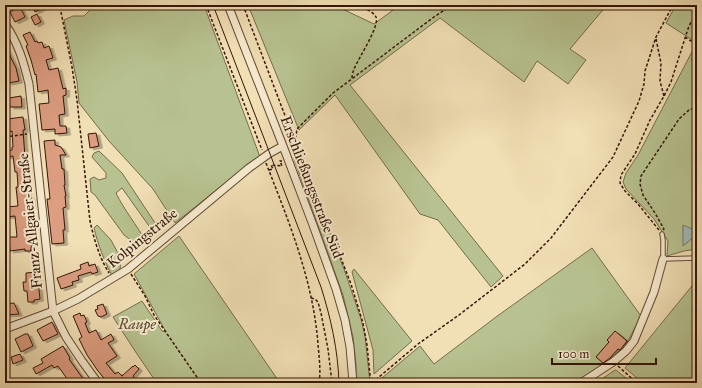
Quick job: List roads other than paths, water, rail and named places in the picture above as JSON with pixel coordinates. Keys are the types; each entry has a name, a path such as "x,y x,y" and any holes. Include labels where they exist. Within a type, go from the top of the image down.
{"street":[{"name":"Erschließungsstraße Süd","path":"228,5 284,146 339,297 350,347 352,383"},
{"name":"Franz-Allgaier-Straße","path":"5,24 16,43 29,84 53,311 66,337 98,383"},
{"name":"Kolpingstraße","path":"5,329 53,311 78,299 128,269 242,173 263,157 284,146"},
{"path":"581,383 613,362 626,351 634,341 654,292 662,259"}],"lane":[{"path":"662,234 662,259 697,258"}],"water":[{"path":"683,225 697,231 697,234 683,246"}],"waterway":[{"path":"692,59 697,63"}],"tram line":[{"path":"213,5 321,287 333,335 339,383"}],"park label":[{"name":"Raupe","path":"137,324"}]}
